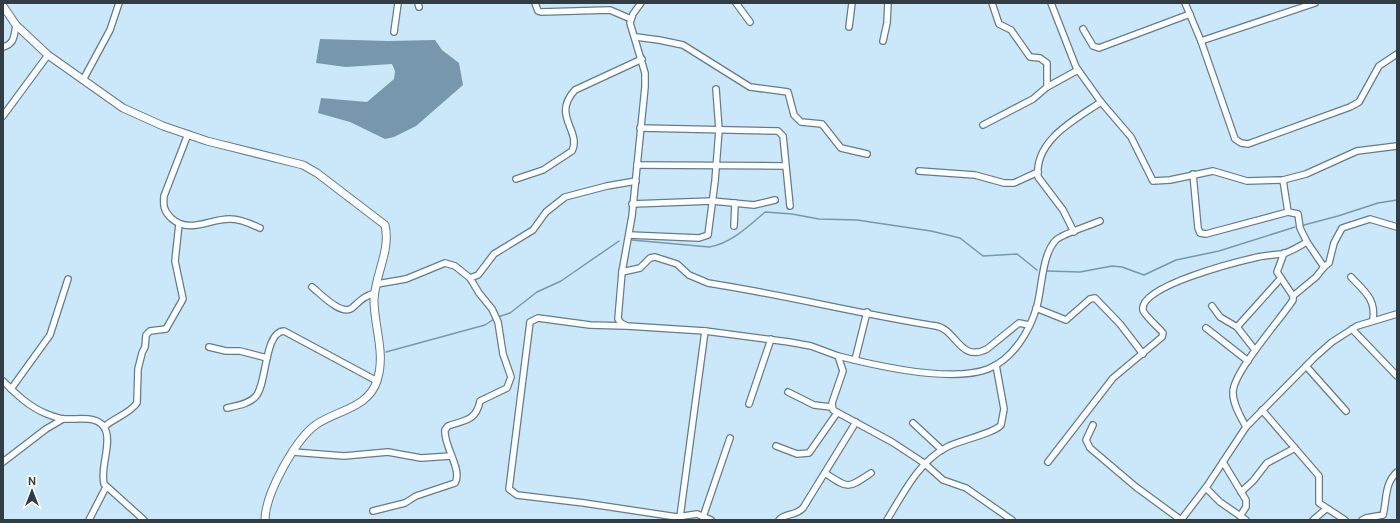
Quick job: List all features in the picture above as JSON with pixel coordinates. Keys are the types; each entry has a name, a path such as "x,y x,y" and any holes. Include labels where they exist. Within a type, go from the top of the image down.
{"street":[{"path":"83,80 110,30 119,3"},
{"path":"394,32 398,3"},
{"path":"535,3 538,11 541,12 610,10 631,18"},
{"path":"627,326 621,323 618,319 622,272 629,235 636,181 645,73 636,38 631,28 631,18 641,3"},
{"path":"736,3 750,22"},
{"path":"849,27 852,3"},
{"path":"883,41 887,23 888,3"},
{"path":"992,3 1000,24 1011,30 1030,57 1040,58 1047,63 1047,87"},
{"path":"1051,3 1078,70 1102,102 1132,137 1148,174 1153,181 1170,180 1213,171 1247,181 1283,180 1306,174 1357,151 1376,150 1397,146"},
{"path":"1185,3 1201,41 1235,139 1241,143 1248,144 1322,119 1359,102 1379,66 1397,54"},
{"path":"1201,41 1315,3"},
{"path":"3,6 16,25 48,55 123,108 163,126 232,149 303,165 317,173 382,222 386,230 387,243 374,300 380,356 377,381 367,397 348,410 316,425 308,431 293,452 271,491 265,511 265,520"},
{"path":"1083,29 1092,46 1099,48 1190,14"},
{"path":"3,47 11,44 14,39 16,25"},
{"path":"636,38 659,40 683,45 750,87 788,92 796,119 806,124 822,124 841,148 867,154"},
{"path":"3,116 48,55"},
{"path":"516,179 543,170 572,152 575,147 574,141 565,112 569,96 575,90 642,59"},
{"path":"983,125 1033,99 1047,87 1078,70"},
{"path":"629,235 706,237 710,230 718,130 716,89"},
{"path":"1074,232 1063,210 1038,177 1041,158 1053,136 1065,126 1102,102"},
{"path":"640,128 778,131 783,136 790,206"},
{"path":"188,134 163,201 166,213 179,224 200,225 231,219 243,221 260,228"},
{"path":"637,165 785,166"},
{"path":"919,171 975,175 1004,183 1014,183 1038,172"},
{"path":"1193,174 1198,228 1200,233 1206,234 1288,212 1298,214 1300,228 1307,242 1324,267"},
{"path":"1283,180 1288,212"},
{"path":"470,278 478,274 494,254 534,230 546,212 565,197 607,186 636,181"},
{"path":"632,204 712,201 754,205 775,200"},
{"path":"734,226 735,203"},
{"path":"1246,427 1236,407 1233,391 1248,361 1290,306 1293,296 1316,277 1329,263 1334,243 1342,228 1370,219 1377,219 1397,227"},
{"path":"711,520 693,514 680,517 517,495 509,489 530,322 538,318 590,325 705,331 771,339 811,346 838,356 855,360 939,374 977,372 996,365 1017,346 1029,325 1036,308 1045,263 1054,242 1060,237 1100,221"},
{"path":"104,427 113,419 131,409 137,403 138,369 145,347 146,335 150,331 166,329 182,303 182,293 176,260 179,224"},
{"path":"1048,462 1113,378 1140,350 1163,335 1161,330 1144,312 1143,306 1149,298 1166,287 1191,276 1260,256 1284,253 1307,242"},
{"path":"1284,253 1277,269 1277,274 1293,296"},
{"path":"622,272 640,268 650,258 655,257 677,264 689,275 708,283 867,312 943,328 958,344 966,349 978,352 991,346 1016,325 1022,323 1029,325"},
{"path":"373,511 404,503 416,496 455,483 457,476 445,432 448,426 473,417 478,412 481,399 504,391 510,385 511,377 503,354 496,319 470,278 455,266 445,263 406,278 377,284"},
{"path":"1351,277 1372,301 1374,311 1373,320"},
{"path":"1238,327 1281,278"},
{"path":"11,389 50,335 68,280"},
{"path":"312,288 339,308 345,310 351,308 364,296 375,293"},
{"path":"1036,308 1066,320 1090,299 1095,298 1120,324 1140,350"},
{"path":"1212,306 1220,317 1238,327 1255,350"},
{"path":"855,360 867,312"},
{"path":"1093,425 1086,440 1090,448 1136,487 1181,520 1206,488 1246,427 1306,366 1332,342 1352,329 1373,320 1397,314"},
{"path":"1206,328 1248,361"},
{"path":"1352,329 1397,376"},
{"path":"227,408 251,400 256,395 275,335 278,332 284,331 377,381"},
{"path":"680,517 705,331"},
{"path":"749,404 771,339"},
{"path":"208,347 222,351 240,351 267,358"},
{"path":"831,407 844,371 838,356"},
{"path":"887,520 924,463 942,450 971,437 993,431 1001,425 1004,409 996,365"},
{"path":"1306,366 1346,411"},
{"path":"3,381 24,401 34,408 63,419 90,419 97,421 104,427 107,435 103,479 106,487 144,520"},
{"path":"788,392 818,406 831,407 837,413 892,442 924,463 944,480 962,485 996,507 1012,520"},
{"path":"1262,410 1319,476 1319,503 1345,520"},
{"path":"776,446 797,454 809,453 837,413"},
{"path":"3,462 46,429 63,419"},
{"path":"779,520 783,516 791,516 800,512 856,422"},
{"path":"914,423 942,450"},
{"path":"703,517 730,438"},
{"path":"1241,492 1253,481 1267,463 1295,448"},
{"path":"293,452 344,456 388,452 421,458 451,456"},
{"path":"1223,462 1247,504 1240,516"},
{"path":"825,473 839,483 847,486 854,484 870,472"},
{"path":"1362,520 1383,515 1386,492 1393,476 1397,472"},
{"path":"89,520 106,487"},
{"path":"1206,488 1220,502 1246,520"},
{"path":"1314,520 1326,509"}],"water":[{"path":"320,39 388,41 435,40 442,50 459,63 463,85 416,126 394,137 385,139 350,122 318,113 321,98 367,102 394,79 395,71 392,64 346,67 316,63"}],"waterway":[{"path":"1304,225 1378,203 1397,200"},
{"path":"632,240 709,247 732,238 765,212 792,214 819,219 857,220 931,231 960,238 983,256 1017,254 1037,270"},
{"path":"1046,271 1080,272 1112,266 1122,267 1144,275 1176,260 1219,251 1295,227"},
{"path":"498,317 510,313 537,292 561,281 619,241"},
{"path":"386,352 485,325 494,319"}]}
